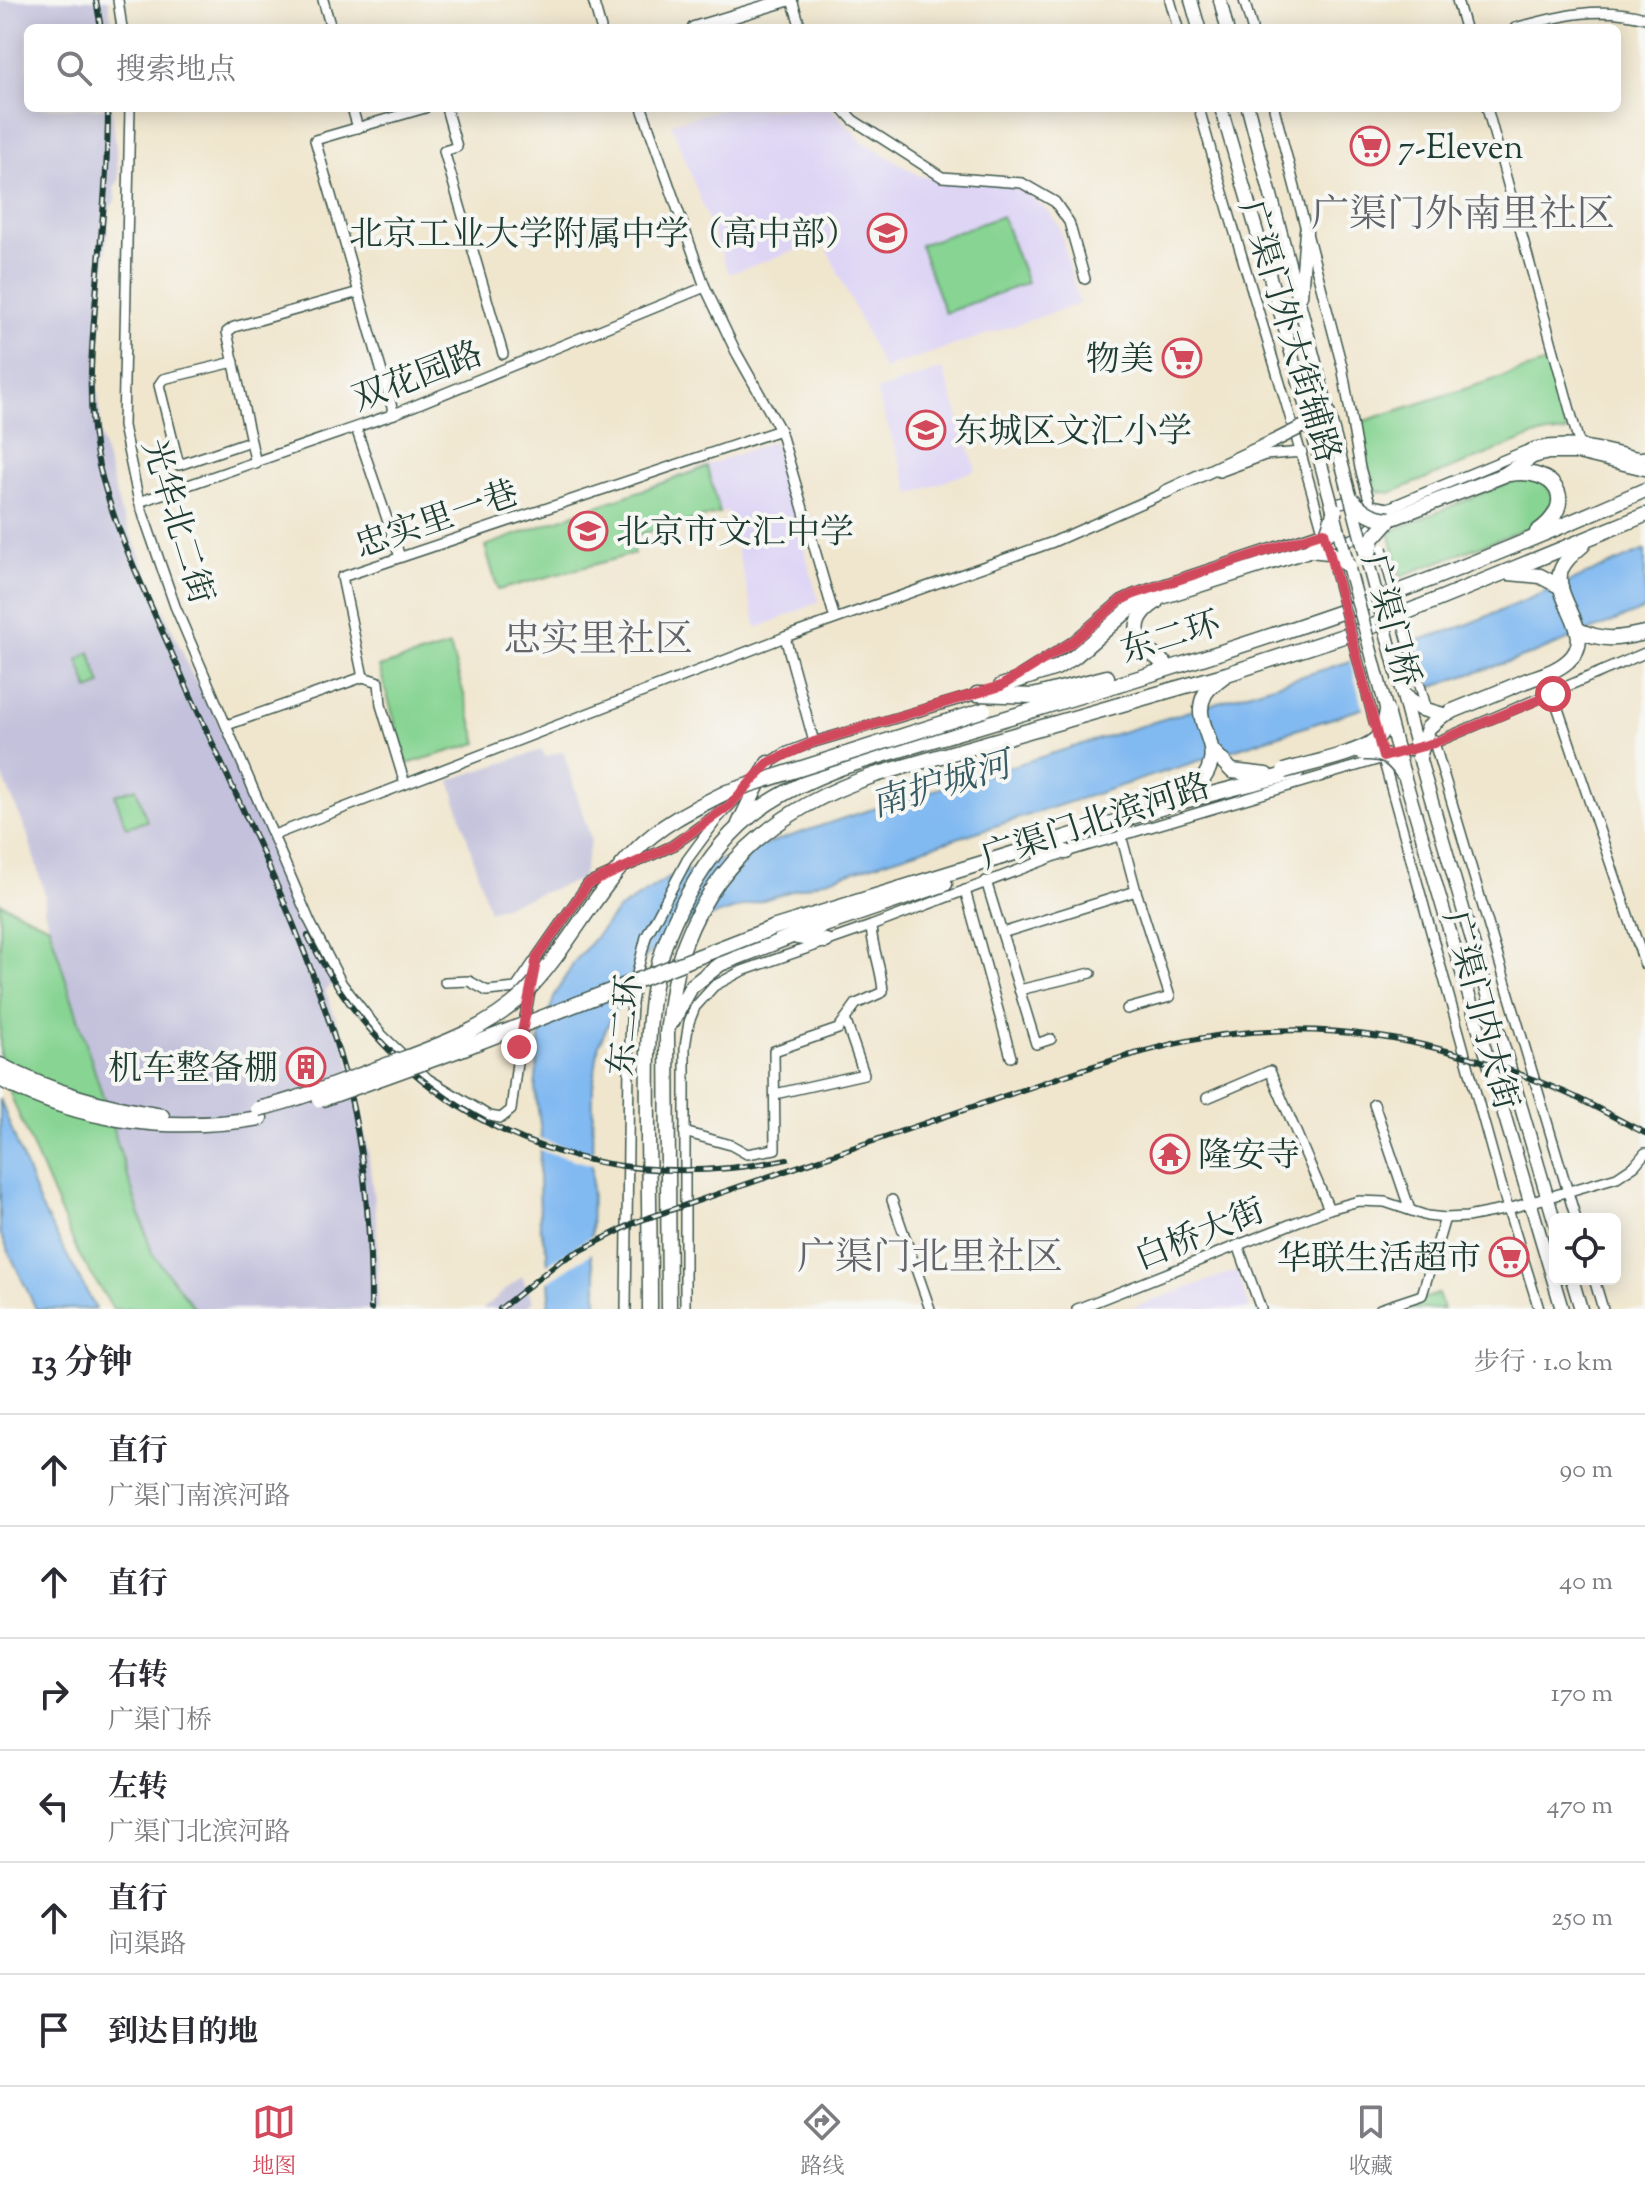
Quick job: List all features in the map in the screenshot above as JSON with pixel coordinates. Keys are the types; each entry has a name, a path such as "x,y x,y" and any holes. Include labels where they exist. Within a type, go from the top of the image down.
{"highway":[{"path":"1504,475 1533,456 1563,451 1645,468"},
{"path":"1368,557 1382,520 1504,475 1523,472 1541,476 1557,488 1560,506 1554,517 1517,546"},
{"name":"东二环","path":"650,1309 648,1075 652,996 664,946 686,898 710,861 758,810 787,791 843,767 1251,643 1362,605 1517,546 1645,490"},
{"path":"1352,499 1365,512 1382,520"},
{"path":"1309,550 1327,534 1335,510"},
{"name":"东二环","path":"669,1309 667,1033 672,992 685,943 705,903 725,872 778,821 843,786 875,775 1227,674 1384,622 1645,515"},
{"path":"1419,757 1428,728 1443,715 1560,667 1574,655 1578,646 1578,630 1561,587 1560,574 1570,556 1595,535"},
{"path":"1001,686 1056,668 1098,638 1133,606 1167,594 1309,550 1329,552 1349,566"},
{"path":"1504,573 1540,576 1561,587"},
{"path":"1164,663 1140,642 1137,631 1143,614 1167,594"},
{"path":"1578,630 1598,639 1617,639 1645,633"},
{"path":"0,1065 71,1097 163,1116 220,1115 258,1109 312,1093 452,1040 500,1013 524,995 636,850 664,826 727,792 1033,696 1251,643"},
{"path":"1180,802 1202,780 1212,761 1212,750 1200,710 1205,694 1227,674"},
{"path":"1403,693 1419,708 1443,715"},
{"path":"977,694 1033,696"},
{"path":"1212,750 1232,771 1260,776 1284,771 1361,748 1375,740 1384,728 1387,711"},
{"path":"0,1079 55,1105 131,1122 196,1125 260,1118 456,1051 772,928 1180,802 1363,753 1384,755 1394,761 1404,775"},
{"path":"736,831 768,763"},
{"path":"1026,851 1066,852"},
{"path":"667,1033 691,987 720,964 792,936 909,898 948,883 977,866"},
{"path":"792,936 826,941"},
{"path":"643,1309 650,1263"}],"main road":[{"path":"708,24 790,0"},
{"path":"1191,0 1198,24"},
{"path":"1220,0 1226,24"},
{"name":"广渠门桥","path":"1222,112 1283,322 1404,775 1450,932"},
{"name":"广渠门桥","path":"1249,112 1419,757 1468,926"},
{"path":"1302,312 1306,231"},
{"path":"1165,492 1310,423"},
{"name":"广渠门内大街","path":"1468,926 1552,1213"},
{"name":"广渠门内大街","path":"1450,932 1562,1309"},
{"path":"1574,1285 1581,1309"}],"street":[{"path":"118,0 121,24"},
{"path":"323,0 330,24"},
{"path":"593,0 600,24"},
{"path":"790,0 799,24"},
{"path":"1170,0 1177,24"},
{"path":"1244,0 1251,24"},
{"path":"1457,0 1464,24"},
{"path":"1532,24 1582,12 1625,12 1645,18"},
{"name":"光华北二街","path":"130,112 123,426 139,502 175,606 310,922 336,972 382,1035 446,1092 489,1116 501,1118 511,1110 519,1047 537,957"},
{"path":"353,112 358,128"},
{"path":"394,414 315,140 412,112"},
{"path":"447,112 457,147 444,151 503,354"},
{"path":"643,112 706,285 736,352 780,430 835,619"},
{"path":"846,112 853,120 942,177 1022,183 1055,202 1069,222 1085,279"},
{"name":"广渠门外大街辅路","path":"1200,112 1334,569"},
{"name":"广渠门外大街辅路","path":"1275,112 1342,366 1360,468 1371,505 1382,520 1382,548"},
{"path":"1488,112 1579,443"},
{"name":"双花园路","path":"139,502 394,414 706,285"},
{"path":"256,464 227,332 234,327 359,292"},
{"path":"234,362 163,379 159,385 179,465 244,443"},
{"path":"356,428 400,557"},
{"name":"忠实里一巷","path":"363,677 342,577 780,430"},
{"path":"1324,535 1329,510 1336,504 1349,501 1388,508 1535,447 1579,443 1645,456"},
{"path":"274,835 785,637 1053,542 1165,492 1265,455 1302,452"},
{"path":"626,1309 632,1003 646,937 687,860 718,818 768,763 814,742 1001,686 1072,642 1121,600 1134,594 1324,535 1337,542 1359,537 1382,520"},
{"name":"广渠门桥","path":"1382,548 1426,707"},
{"name":"广渠门桥","path":"1334,569 1375,725"},
{"path":"785,637 814,742"},
{"name":"广渠门北滨河路","path":"685,1309 685,1047 695,1007 714,986 726,978 1066,852 1434,743 1645,653"},
{"path":"227,725 363,677 379,682 381,705 405,784"},
{"path":"1553,694 1645,965"},
{"name":"广渠门内大街","path":"1426,707 1434,743 1574,1213"},
{"name":"广渠门内大街","path":"1375,725 1508,1209 1539,1309"},
{"path":"445,982 469,981 487,991 516,988 588,884 672,846 730,805"},
{"path":"1121,835 1170,997 1127,1009"},
{"path":"986,881 1036,1044 1051,1039"},
{"path":"965,890 1011,1057"},
{"path":"1002,933 1136,891"},
{"path":"684,1132 731,1145 747,1154 775,1149 774,1051 838,1029 856,1004 883,992 882,970 872,943 871,926"},
{"path":"1019,990 1091,973"},
{"path":"775,1094 864,1074 845,1019"},
{"path":"1207,1098 1270,1071 1329,1209"},
{"path":"1374,1104 1410,1210"},
{"name":"白桥大街","path":"1077,1309 1329,1209 1359,1201 1385,1202 1445,1218 1508,1209 1617,1177 1635,1165 1645,1153"},
{"path":"892,1200 930,1309"},
{"path":"1380,1309 1422,1295 1445,1218"},
{"path":"1238,1245 1261,1309"},
{"path":"1596,1285 1603,1309"}],"shaded area":[{"path":"0,0 108,0 112,24 24,24 24,112 112,112 119,180 114,188 116,199 109,210 97,375 101,438 120,510 194,679 202,684 309,928 337,982 325,990 346,1046 368,1151 377,1226 378,1309 195,1309 152,1254 44,910 45,895 27,833 0,770"},
{"name":"北京工业大学附属中学（高中部）","path":"711,112 835,112 862,141 920,176 1019,187 1047,210 1059,225 1079,304 883,369 823,241 729,274 671,123"},
{"name":"东城区文汇小学","path":"943,369 976,470 911,494 876,391"},
{"name":"北京市文汇中学","path":"774,441 819,602 757,628 727,511 630,537 634,554 498,590 485,546"},
{"path":"542,750 545,757 563,751 591,840 582,879 489,911 450,780"},
{"path":"1237,1270 1250,1309 1130,1309"},
{"path":"522,1276 533,1301 525,1309 483,1309"}],"green space":[{"path":"1002,216 1027,283 945,313 920,245"},
{"path":"1549,362 1567,432 1533,436 1390,493 1376,491 1355,424"},
{"path":"707,467 720,513 630,537 634,554 498,590 485,546"},
{"path":"1522,477 1544,483 1553,496 1554,503 1539,524 1401,576 1389,532"},
{"path":"450,646 478,743 407,764 379,667"},
{"path":"90,652 101,685 89,690 78,660"},
{"path":"136,788 147,821 126,827 115,795"},
{"path":"0,903 49,926 152,1253 195,1309 113,1309 78,1253 12,1099 0,1055"},
{"path":"1438,1294 1443,1309 1392,1309"}],"water":[{"path":"1645,550 1645,609 1533,654 679,927 636,966 599,1044 593,1086 591,1258 597,1279 597,1309 547,1309 550,1296 547,1251 540,1228 541,1131 535,1089 540,1038 555,995 575,961 618,910 670,877 844,818 1464,626"},
{"path":"0,1099 40,1205 96,1309 36,1309 0,1233"}],"pier":[{"path":"1416,637 1432,691 1364,713 1349,657"},
{"path":"537,1138 596,1156 596,1166 536,1149"},
{"path":"595,1234 595,1251 547,1282 544,1266"}],"railway":[{"path":"96,0 100,24"},
{"path":"108,112 91,375 92,421 99,466 114,517 134,567 272,874 333,1035 355,1117 363,1172 369,1227 371,1309"},
{"path":"308,936 347,1000 394,1055 448,1099 507,1133 572,1156 641,1168 713,1169 787,1159"},
{"path":"500,1309 560,1261 636,1222 1090,1067 1173,1044 1224,1035 1323,1031 1421,1044 1516,1073 1574,1097 1645,1133"}],"place":[{"name":"7-Eleven","path":"1370,146"},
{"name":"北京工业大学附属中学（高中部）","path":"887,233"},
{"name":"物美","path":"1182,358"},
{"name":"东城区文汇小学","path":"926,430"},
{"name":"北京市文汇中学","path":"588,531"},
{"name":"机车整备棚","path":"306,1067"},
{"name":"隆安寺","path":"1170,1154"},
{"name":"华联生活超市","path":"1509,1257"}],"district":[{"name":"广渠门外南里社区","path":"1463,213"},
{"name":"忠实里社区","path":"598,638"},
{"name":"广渠门北里社区","path":"930,1256"}],"route":[{"path":"519,1047 537,957 588,884 672,846 730,805 768,763 785,753 1001,686 1072,642 1121,600 1134,594 1324,532 1383,757 1434,743 1553,694"}],"water label":[{"name":"南护城河","path":"940,783"}]}
